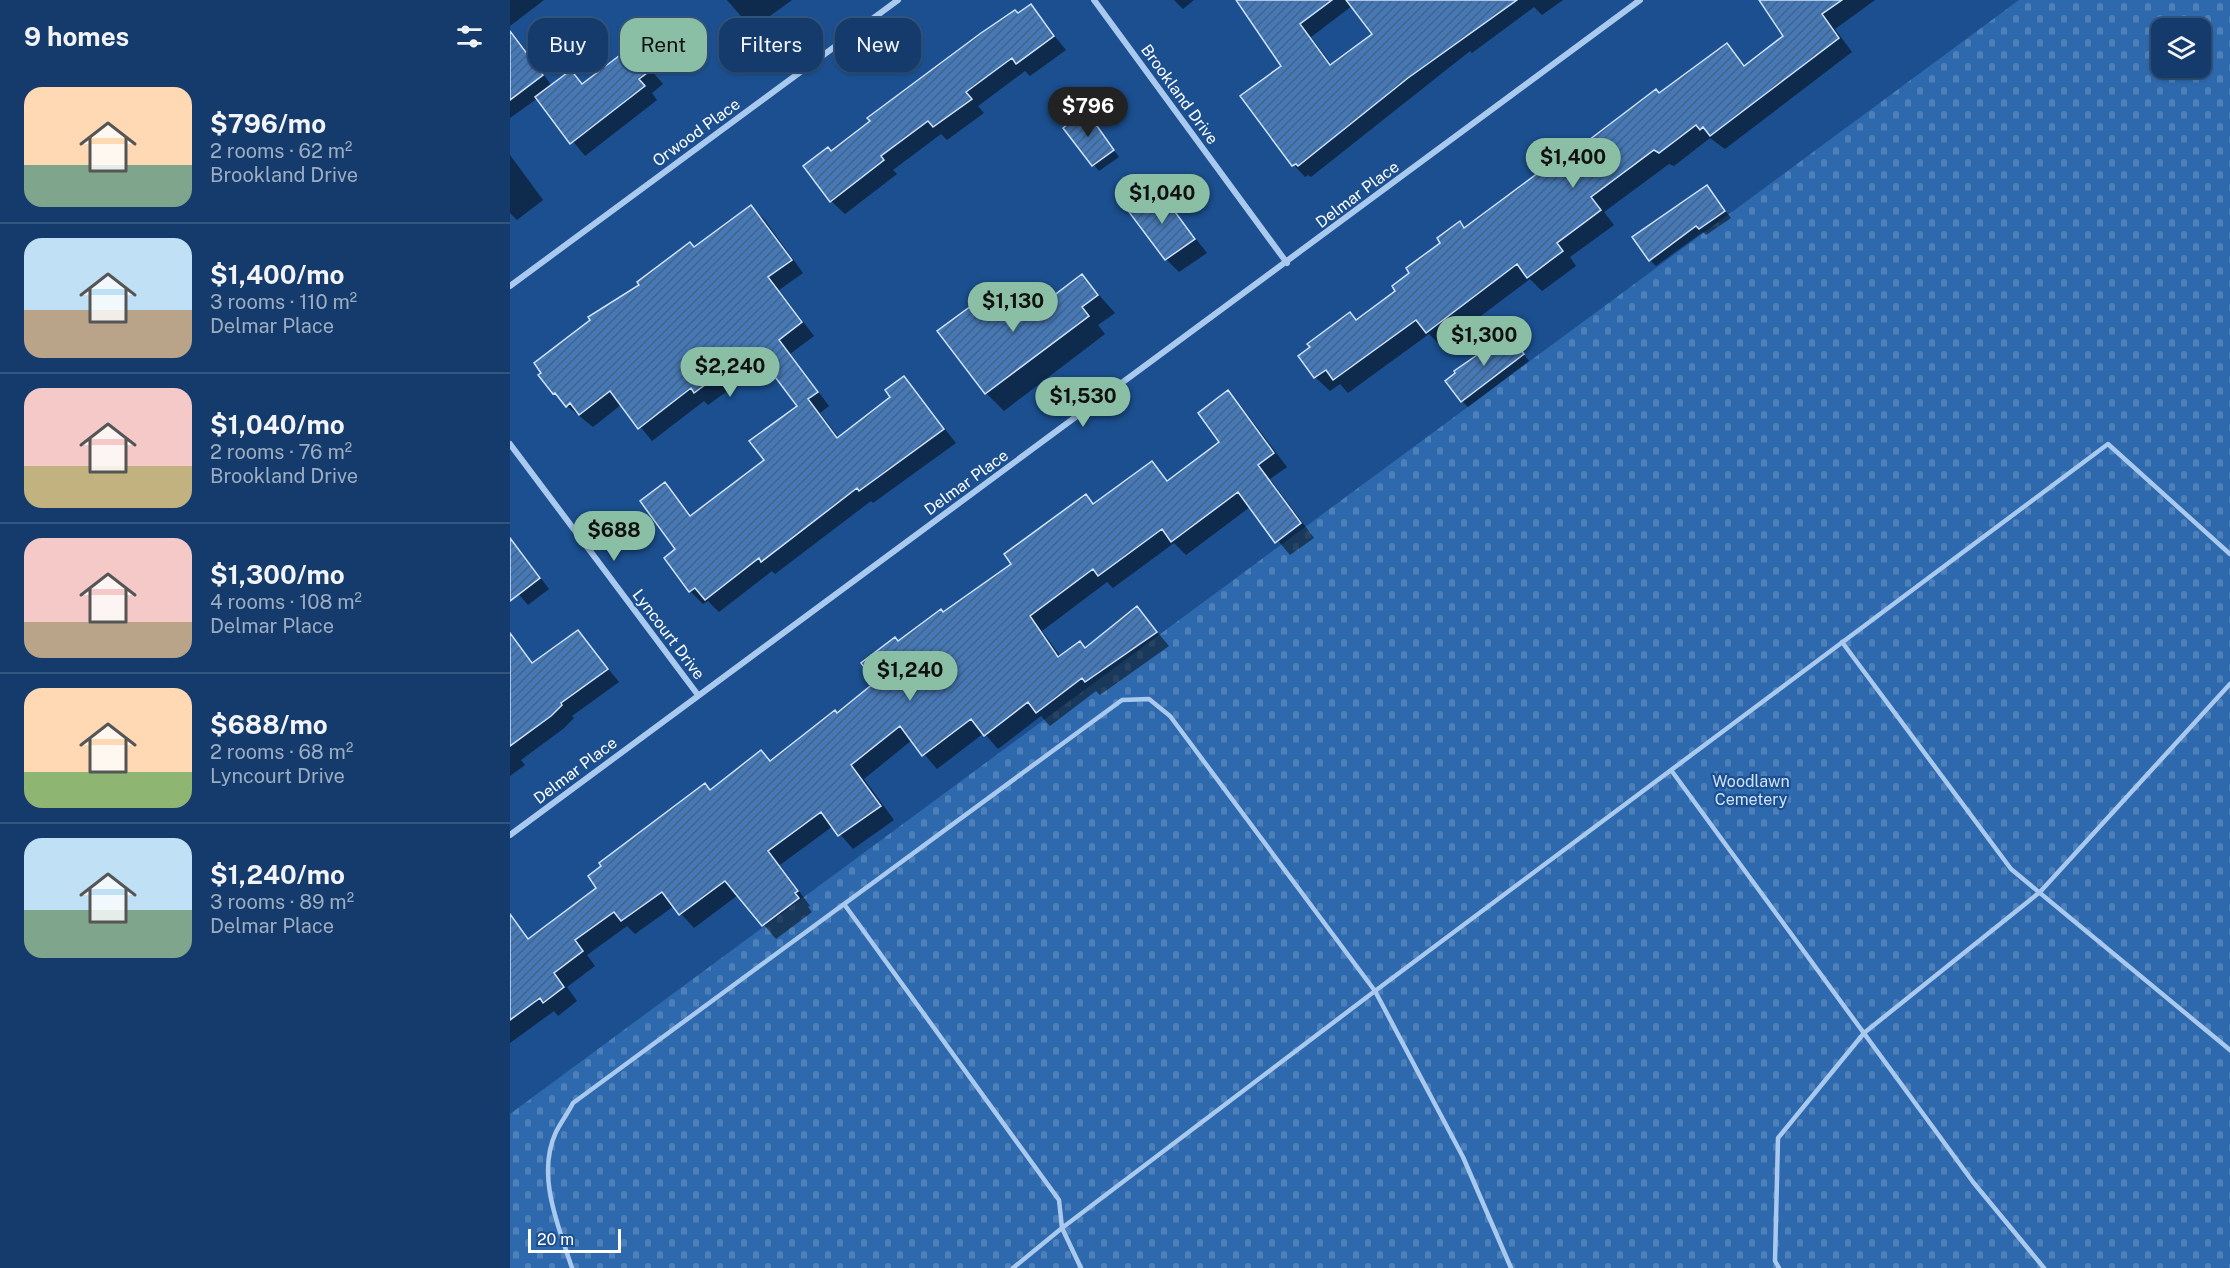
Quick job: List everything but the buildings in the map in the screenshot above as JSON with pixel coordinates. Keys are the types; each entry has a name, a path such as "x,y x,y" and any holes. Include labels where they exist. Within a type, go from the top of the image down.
{"street":[{"name":"Orwood Place","path":"510,286 898,0"},
{"name":"Brookland Drive","path":"1094,0 1287,263"},
{"name":"Delmar Place","path":"510,835 1640,0"},
{"name":"Lyncourt Drive","path":"510,444 698,695"}],"lane":[{"path":"1013,1268 1062,1228 1375,991 2108,444 2230,554"},
{"path":"1842,642 2011,869 2230,1050"},
{"path":"1779,1268 1775,1261 1778,1137 1864,1033 2040,892 2230,684"},
{"path":"572,1268 556,1221 546,1174 555,1133 573,1103 1122,700 1149,699 1170,716 1375,991 1463,1157 1511,1268"},
{"path":"1671,770 1974,1182 2044,1268"},
{"path":"844,904 1059,1200 1062,1228 1081,1268"}],"green space":[{"name":"Woodlawn Cemetery","path":"2019,0 2230,0 2230,1268 510,1268 510,1114"}]}
